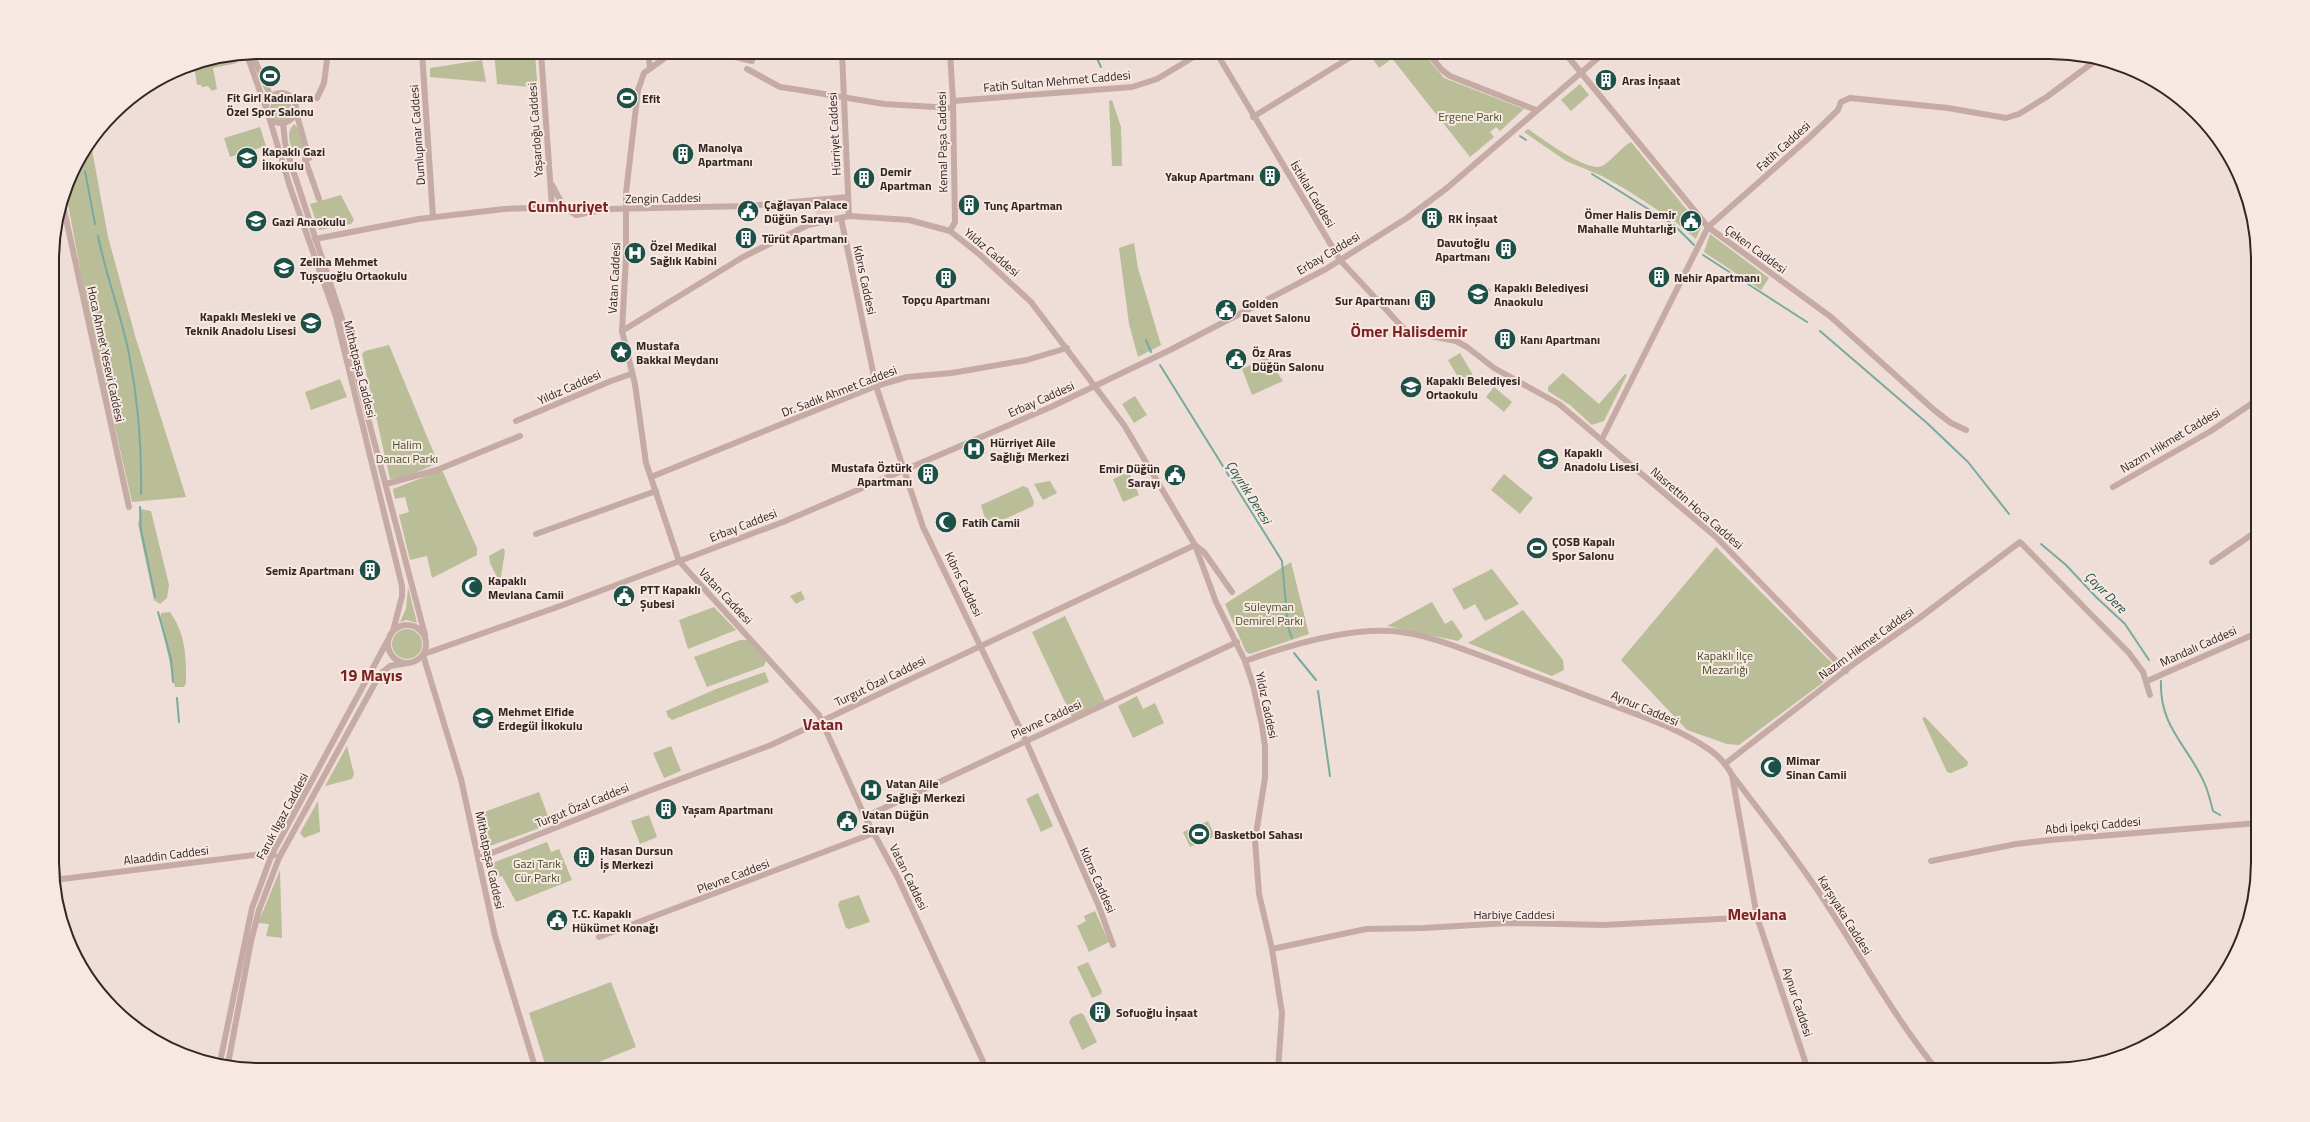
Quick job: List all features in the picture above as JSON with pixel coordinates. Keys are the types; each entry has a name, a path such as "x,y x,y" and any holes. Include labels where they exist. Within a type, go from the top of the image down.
{"street":[{"path":"247,59 269,117 278,123 288,122 294,114 295,105 291,97 283,94 271,97"},
{"path":"254,59 271,97 266,109"},
{"path":"317,98 324,83 327,59"},
{"name":"Dumlupınar Caddesi","path":"422,59 433,217"},
{"name":"Yaşardoğu Caddesi","path":"541,59 552,207"},
{"path":"649,59 650,68"},
{"name":"Vatan Caddesi","path":"663,59 644,73 638,90 626,193 627,209 622,331 646,463 679,561 819,715 865,817 898,876 984,1063"},
{"path":"744,59 752,61"},
{"name":"Hürriyet Caddesi","path":"842,59 850,216"},
{"name":"Kemal Paşa Caddesi","path":"950,59 953,101 955,222 950,231"},
{"name":"Fatih Sultan Mehmet Caddesi","path":"953,101 1110,90 1132,87 1157,79 1190,59"},
{"name":"İstiklal Caddesi","path":"1220,59 1340,260 1406,331 1456,342 1467,347 1494,368 1559,404"},
{"path":"1253,116 1347,59"},
{"path":"1433,59 1442,70 1450,76 1536,110"},
{"name":"Çeken Caddesi","path":"1570,59 1708,227 1831,317 1934,410 1951,423 1966,430"},
{"name":"Erbay Caddesi","path":"423,655 783,522 1096,386 1170,350 1340,260 1407,218 1447,188 1596,59"},
{"name":"Fatih Caddesi","path":"1602,439 1708,227 1810,137 1838,110 1841,102 1850,98 1948,108 2006,118 2019,114 2048,96 2092,64"},
{"path":"747,69 780,87 902,106 953,108"},
{"path":"294,114 298,119 307,159 319,199"},
{"name":"Mithatpaşa Caddesi","path":"269,117 290,187 336,317 402,586 402,596 393,631"},
{"name":"Mithatpaşa Caddesi","path":"283,123 285,143 342,319 425,635"},
{"path":"315,239 433,217 504,209 564,206 550,182"},
{"name":"Zengin Caddesi","path":"564,206 576,215 608,209 748,206 848,197"},
{"name":"Hoca Ahmet Yesevi Caddesi","path":"65,213 129,507"},
{"name":"Yıldız Caddesi","path":"622,331 744,257 808,225 850,216 909,220 950,231 1017,287 1044,318 1124,425 1195,545 1216,602 1237,642 1245,661 1262,725 1265,747 1265,778 1255,840 1259,894 1272,949 1282,1013 1278,1063"},
{"name":"Kıbrıs Caddesi","path":"841,218 876,386 903,471 923,527 1026,740 1098,904 1113,945"},
{"name":"Dr. Sadık Ahmet Caddesi","path":"651,477 876,386 907,377 952,373 1027,360 1067,348"},
{"name":"Yıldız Caddesi","path":"516,422 611,380 631,374"},
{"name":"Nasrettin Hoca Caddesi","path":"1559,404 1716,536 1846,671"},
{"name":"Nazım Hikmet Caddesi","path":"2113,487 2211,431 2251,404"},
{"path":"386,484 437,470 520,436"},
{"path":"536,534 656,491"},
{"path":"2212,562 2251,535"},
{"name":"Nazım Hikmet Caddesi","path":"1726,763 1846,671 2020,542 2129,653 2148,681"},
{"name":"Yıldız Caddesi","path":"1195,545 1204,552 1232,592"},
{"name":"Turgut Özal Caddesi","path":"479,858 646,792 764,748 1195,545"},
{"path":"404,625 410,625 416,627 425,635 426,648 423,655 419,659 408,663 397,660 393,657 388,646 388,640 393,631 404,625"},
{"name":"Aynur Caddesi","path":"1245,661 1267,653 1340,635 1392,631 1415,635 1457,646 1563,685 1587,696 1657,722 1710,750 1726,763 1732,775 1758,917 1806,1063"},
{"name":"Mandalı Caddesi","path":"2148,681 2251,635"},
{"name":"Faruk Ilgaz Caddesi","path":"221,1059 252,908 272,854 317,774 380,652 388,640"},
{"name":"Plevne Caddesi","path":"865,817 1237,642"},
{"name":"Mithatpaşa Caddesi","path":"423,655 461,779 479,858 494,936 534,1063"},
{"name":"Faruk Ilgaz Caddesi","path":"229,1060 251,941 259,910 279,858 380,674 390,666 408,663"},
{"path":"2148,681 2150,695"},
{"name":"Karşıyaka Caddesi","path":"1732,775 1814,884 1886,1000 1911,1037 1931,1063"},
{"name":"Abdi İpekçi Caddesi","path":"1931,861 2009,846 2050,840 2251,824"},
{"name":"Plevne Caddesi","path":"599,937 874,833"},
{"path":"272,854 279,858"},
{"name":"Alaaddin Caddesi","path":"60,880 272,854"},
{"name":"Harbiye Caddesi","path":"1272,949 1366,929 1508,924 1604,925 1758,917"}],"green space":[{"path":"495,59 535,59 537,82 530,87 497,84"},
{"path":"1373,59 1388,59 1389,61 1379,68"},
{"name":"Ergene Parkı","path":"1393,59 1428,59 1444,78 1524,109 1500,131 1496,127 1490,132 1494,137 1470,157"},
{"path":"482,60 486,82 430,77 430,68"},
{"path":"236,61 237,63 213,68 217,89 212,91 208,86 202,87 201,85 197,85 195,70"},
{"path":"1580,84 1589,95 1571,111 1561,100"},
{"path":"281,98 289,101 292,109 289,117 281,120 273,117 270,109 273,101"},
{"path":"1112,100 1121,127 1122,166 1112,166 1109,101"},
{"path":"294,124 299,129 306,155 295,158 289,136 291,128"},
{"path":"260,127 266,146 230,157 224,138"},
{"path":"1528,129 1564,153 1595,167 1602,166 1623,147 1631,142 1701,227 1696,239 1673,220 1627,190 1602,176 1566,161 1524,132"},
{"path":"92,150 108,237 136,339 186,497 132,502 86,300 68,203 74,183"},
{"path":"341,195 354,220 351,224 319,230 310,204"},
{"path":"1710,234 1769,278 1761,290 1704,252"},
{"path":"1134,243 1138,268 1161,345 1138,357 1129,324 1119,248"},
{"path":"1481,282 1491,290 1482,300 1472,292"},
{"name":"Halim Danacı Parkı","path":"389,345 438,463 406,477 390,479 362,354 365,351"},
{"path":"1460,353 1473,375 1461,382 1448,360"},
{"path":"1267,357 1283,381 1252,395 1242,369"},
{"path":"1563,373 1599,404 1625,374 1627,375 1604,421 1592,425 1570,405 1548,391 1548,387"},
{"path":"340,379 347,397 311,410 305,392"},
{"path":"1494,387 1512,402 1504,412 1486,397"},
{"path":"1135,396 1147,415 1134,423 1122,404"},
{"path":"442,470 477,548 477,555 432,578 427,556 410,560 399,515 409,512 405,497 395,499 393,489"},
{"path":"1129,472 1139,495 1123,502 1113,479"},
{"path":"1504,474 1533,498 1520,514 1491,490"},
{"path":"1050,481 1057,493 1043,500 1034,484"},
{"path":"1023,486 1028,488 1034,502 1033,506 990,526 987,525 981,505"},
{"path":"141,509 151,511 169,585 167,598 160,604 154,600 138,524"},
{"name":"Kapaklı İlçe Mezarlığı","path":"1716,547 1833,664 1833,675 1739,745 1727,744 1687,730 1621,660"},
{"path":"503,548 505,551 500,583 490,563 489,556"},
{"name":"Süleyman Demirel Parkı","path":"1291,562 1309,634 1250,654 1246,652 1225,604"},
{"path":"1492,569 1519,604 1485,621 1475,604 1464,610 1452,589"},
{"path":"408,587 417,623 407,620 400,622 406,609"},
{"path":"801,591 805,599 796,604 790,596"},
{"path":"1432,602 1445,624 1452,620 1463,636 1458,641 1387,626"},
{"path":"714,607 736,630 688,649 679,620"},
{"path":"1523,610 1563,660 1564,670 1552,676 1468,643"},
{"path":"170,612 179,629 184,646 186,683 184,687 175,687 160,618 161,613"},
{"path":"1065,616 1105,701 1072,717 1032,632"},
{"path":"407,629 418,633 422,644 418,655 407,659 396,655 392,644 396,633"},
{"path":"740,640 747,640 766,661 764,666 707,687 694,657"},
{"path":"765,672 769,682 672,720 668,717 666,711 716,689"},
{"path":"1137,696 1143,709 1155,703 1164,723 1133,738 1118,706"},
{"path":"1925,717 1968,762 1967,766 1951,773 1947,772 1922,718"},
{"path":"347,746 354,774 352,779 325,786"},
{"path":"671,746 681,771 664,778 653,753"},
{"path":"539,792 551,824 484,848 476,815"},
{"path":"1038,793 1053,826 1041,832 1026,799"},
{"path":"318,801 320,832 304,838 300,833"},
{"path":"649,815 657,837 640,844 631,821"},
{"name":"Basketbol Sahası","path":"1208,821 1215,836 1190,847 1183,832"},
{"name":"Gazi Tarık Cür Parkı","path":"547,842 551,852 559,849 572,880 516,902 502,876 490,879 487,865"},
{"path":"280,870 282,938 266,936 269,924 258,923"},
{"path":"859,895 870,922 849,929 846,928 838,905 840,901"},
{"path":"1095,911 1109,942 1089,952 1077,926 1086,921 1084,916"},
{"path":"1088,962 1102,991 1101,994 1092,998 1077,967"},
{"path":"611,982 636,1047 596,1063 545,1063 529,1013"},
{"path":"1081,1013 1084,1015 1097,1042 1082,1050 1069,1022 1072,1017"}],"shaded area":[{"path":"840,202 842,210 816,215 815,207"},
{"name":"Mustafa Bakkal Meydanı","path":"623,340 627,362 620,363 616,342"}],"waterway":[{"name":"Çayırlık Deresi","path":"1097,59 1101,67"},
{"path":"1520,136 1526,140"},
{"path":"85,171 95,224"},
{"path":"1592,174 1674,225 1694,245"},
{"path":"98,236 126,339 132,371 139,424 141,494"},
{"path":"1703,255 1807,322"},
{"path":"1820,331 1927,423 1968,462 2009,514"},
{"name":"Çayırlık Deresi","path":"1146,340 1151,352"},
{"name":"Çayırlık Deresi","path":"1160,365 1282,561 1288,627 1292,638"},
{"path":"140,507 141,530 155,597"},
{"name":"Çayır Dere","path":"2041,544 2066,565 2096,597 2125,624 2149,660"},
{"path":"158,612 171,659 173,682"},
{"path":"1294,653 1316,680"},
{"name":"Çayır Dere","path":"2161,681 2162,698 2170,725 2200,773 2213,811 2220,815"},
{"path":"1318,691 1330,776"},
{"path":"177,698 179,722"}],"place":[{"name":"Fit Girl Kadınlara Özel Spor Salonu","path":"270,76"},
{"name":"Aras İnşaat","path":"1606,80"},
{"name":"Efit","path":"627,98"},
{"name":"Manolya Apartmanı","path":"683,154"},
{"name":"Kapaklı Gazi İlkokulu","path":"247,158"},
{"name":"Yakup Apartmanı","path":"1270,176"},
{"name":"Demir Apartman","path":"864,178"},
{"name":"Tunç Apartman","path":"969,205"},
{"name":"Çağlayan Palace Düğün Sarayı","path":"748,211"},
{"name":"RK İnşaat","path":"1432,218"},
{"name":"Gazi Anaokulu","path":"256,221"},
{"name":"Ömer Halis Demir Mahalle Muhtarlığı","path":"1691,221"},
{"name":"Türüt Apartmanı","path":"746,238"},
{"name":"Davutoğlu Apartmanı","path":"1506,249"},
{"name":"Özel Medikal Sağlık Kabini","path":"635,253"},
{"name":"Zeliha Mehmet Tuşçuoğlu Ortaokulu","path":"284,268"},
{"name":"Nehir Apartmanı","path":"1659,277"},
{"name":"Topçu Apartmanı","path":"946,278"},
{"name":"Kapaklı Belediyesi Anaokulu","path":"1478,294"},
{"name":"Sur Apartmanı","path":"1425,300"},
{"name":"Golden Davet Salonu","path":"1226,310"},
{"name":"Kapaklı Mesleki ve Teknik Anadolu Lisesi","path":"311,323"},
{"name":"Kanı Apartmanı","path":"1505,339"},
{"name":"Mustafa Bakkal Meydanı","path":"621,352"},
{"name":"Öz Aras Düğün Salonu","path":"1236,359"},
{"name":"Kapaklı Belediyesi Ortaokulu","path":"1411,387"},
{"name":"Hürriyet Aile Sağlığı Merkezi","path":"974,449"},
{"name":"Kapaklı Anadolu Lisesi","path":"1548,459"},
{"name":"Mustafa Öztürk Apartmanı","path":"928,474"},
{"name":"Emir Düğün Sarayı","path":"1175,475"},
{"name":"Fatih Camii","path":"946,522"},
{"name":"ÇOSB Kapalı Spor Salonu","path":"1537,548"},
{"name":"Semiz Apartmanı","path":"370,570"},
{"name":"Kapaklı Mevlana Camii","path":"472,587"},
{"name":"PTT Kapaklı Şubesi","path":"624,596"},
{"name":"Mehmet Elfide Erdegül İlkokulu","path":"483,718"},
{"name":"Mimar Sinan Camii","path":"1771,767"},
{"name":"Vatan Aile Sağlığı Merkezi","path":"871,790"},
{"name":"Yaşam Apartmanı","path":"666,809"},
{"name":"Vatan Düğün Sarayı","path":"847,821"},
{"name":"Basketbol Sahası","path":"1199,834"},
{"name":"Hasan Dursun İş Merkezi","path":"584,857"},
{"name":"T.C. Kapaklı Hükümet Konağı","path":"557,920"},
{"name":"Sofuoğlu İnşaat","path":"1100,1012"}],"district":[{"name":"Cumhuriyet","path":"568,206"},
{"name":"Ömer Halisdemir","path":"1409,331"},
{"name":"19 Mayıs","path":"371,675"},
{"name":"Vatan","path":"823,724"},
{"name":"Mevlana","path":"1757,914"}]}
